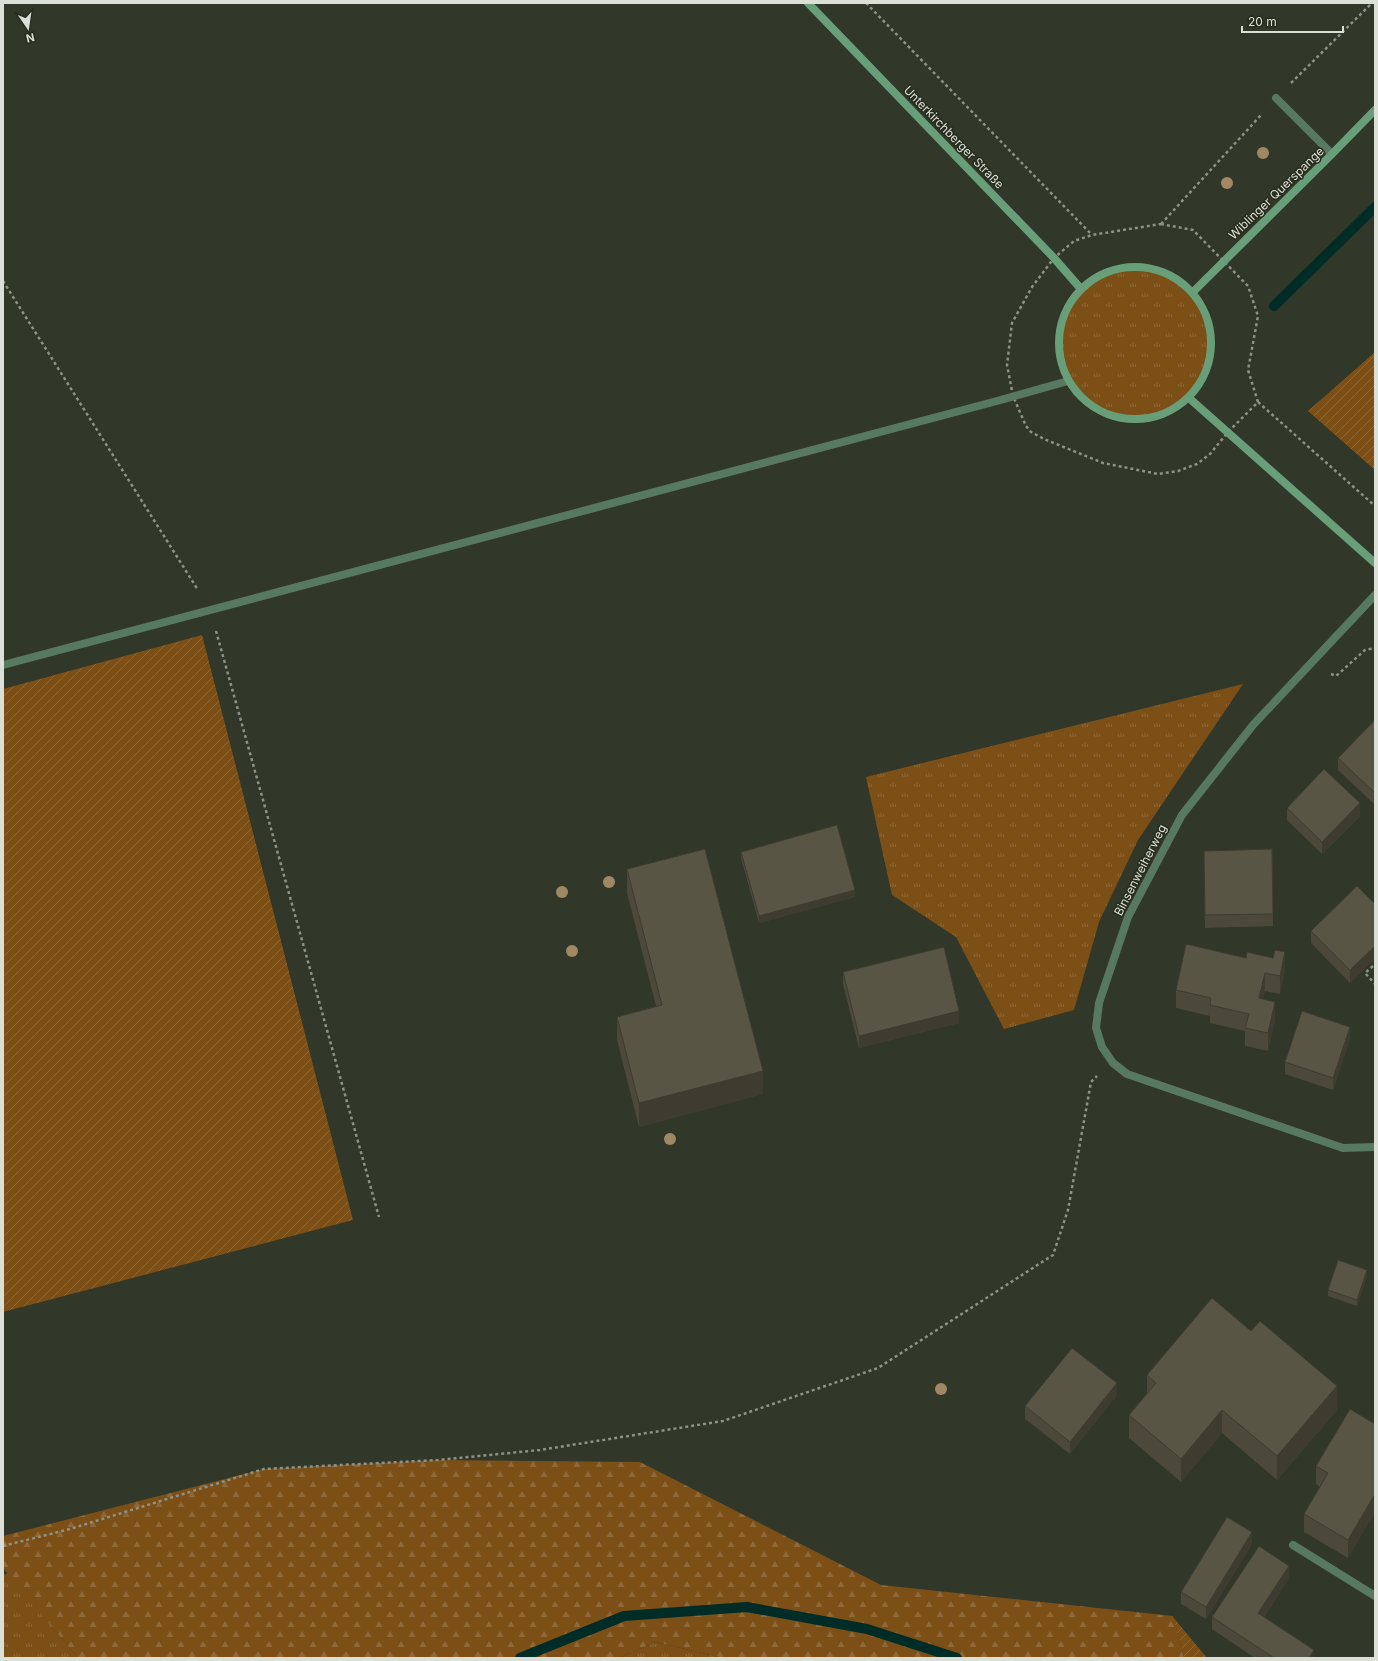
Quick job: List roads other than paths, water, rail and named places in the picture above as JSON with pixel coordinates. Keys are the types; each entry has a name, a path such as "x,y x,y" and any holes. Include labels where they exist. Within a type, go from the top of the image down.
{"main road":[{"name":"Unterkirchberger Straße","path":"808,3 1054,258 1081,289"},
{"name":"Wiblinger Querspange","path":"1193,292 1375,110"},
{"path":"1125,267 1131,267 1150,268 1174,277 1193,292 1206,312 1212,334 1211,358 1206,372 1203,380 1189,398 1170,412 1148,419 1124,420 1112,417 1082,399 1068,381 1060,358 1059,333 1066,309 1081,289 1101,274 1125,267"},
{"path":"1189,398 1375,563"}],"street":[{"path":"1276,98 1332,154"},
{"path":"3,665 1068,381"},
{"name":"Binsenweiherweg","path":"1375,595 1253,725 1182,815 1128,917 1099,1003 1096,1028 1102,1048 1113,1063 1127,1074 1343,1148 1375,1147"},
{"path":"1293,1545 1375,1596"}],"waterway":[{"path":"1274,306 1375,207"},
{"path":"520,1658 624,1616 747,1607 867,1629 957,1658"}]}
